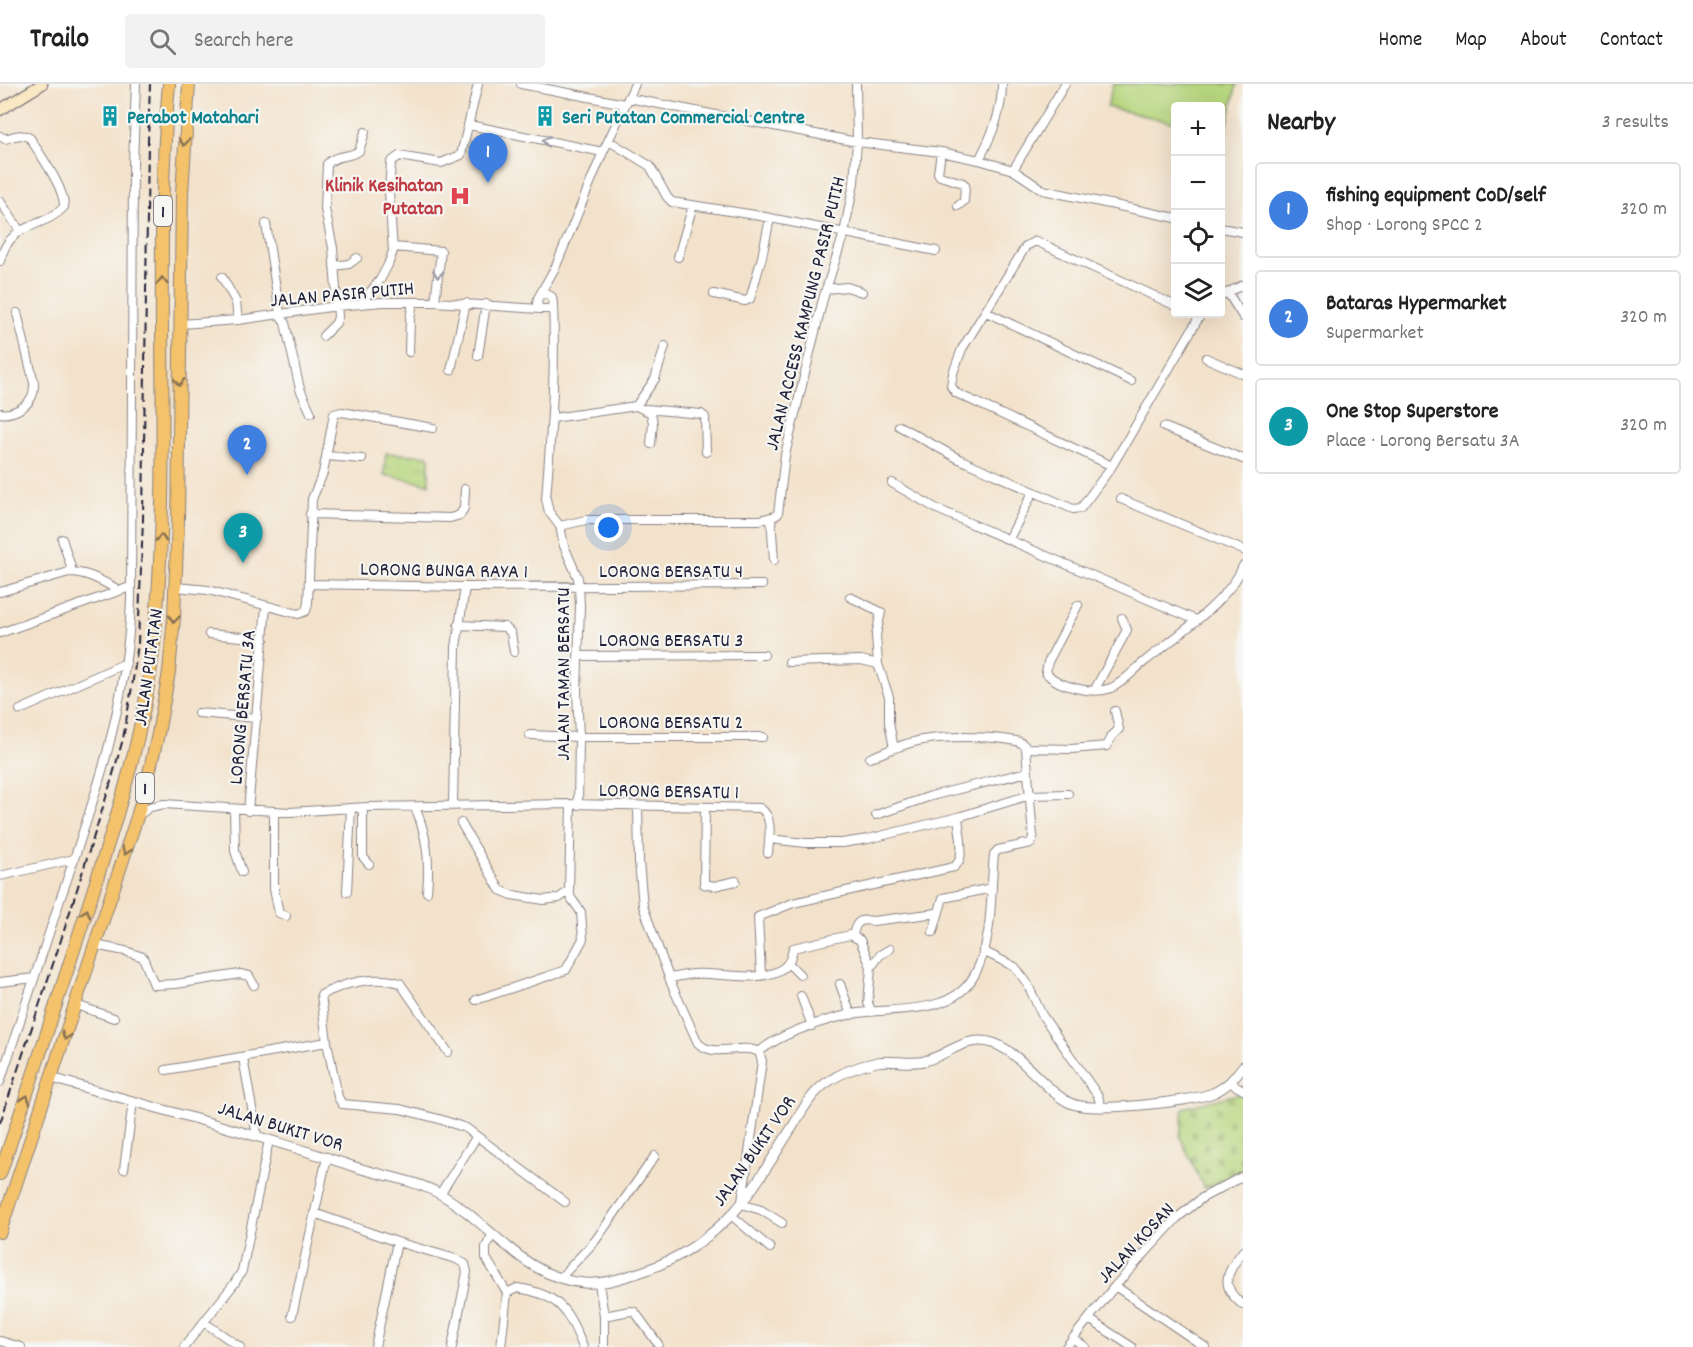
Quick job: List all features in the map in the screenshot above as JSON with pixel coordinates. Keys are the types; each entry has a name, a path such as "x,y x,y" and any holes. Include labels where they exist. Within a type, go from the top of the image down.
{"highway":[{"name":"JALAN PUTATAN","path":"0,1174 118,813 139,730 152,656 161,522 164,339 162,247 164,142 169,84"},
{"name":"JALAN PUTATAN","path":"0,1232 137,817 158,734 169,672 176,587 184,145 189,84"},
{"path":"162,247 182,248"},
{"path":"164,339 180,324"},
{"path":"139,730 158,734"},
{"path":"37,1065 54,1074"}],"main road":[{"path":"0,110 42,84"}],"street":[{"path":"1,1078 100,781 116,718 126,663 130,587 136,84"},
{"path":"360,304 376,286 388,265 393,247 389,192 391,162 399,156 441,163 461,155 478,84"},
{"path":"521,84 857,142 940,152 1013,170 1043,190 1171,217"},
{"path":"539,297 547,294 553,301 550,309 542,309 537,304 539,297 556,266 603,152 635,84"},
{"name":"JALAN ACCESS KAMPUNG PASIR PUTIH","path":"774,560 775,516 785,455 826,289 844,233 856,168 856,84"},
{"path":"979,160 1000,111 1002,84"},
{"path":"1013,170 1065,84"},
{"path":"469,125 603,152"},
{"path":"323,336 336,323 338,317 333,248 325,209 327,164 332,159 354,155 359,151 365,132"},
{"path":"0,261 2,252 9,241 20,231 59,213 64,207 55,182 30,138 25,135 16,135 2,140"},
{"path":"609,141 650,166 669,200 936,251"},
{"path":"940,152 938,172 940,176 965,185 964,201 958,206"},
{"path":"0,201 20,231"},
{"path":"678,257 693,205"},
{"path":"714,294 745,301 750,299 770,218"},
{"path":"266,224 280,314 285,323 300,389 310,413"},
{"path":"1225,229 1243,232"},
{"path":"1112,466 956,393 951,386 953,373 962,349 1026,246 1036,241 1171,304"},
{"path":"393,247 441,251 435,302"},
{"path":"334,266 349,264 357,258"},
{"name":"JALAN TAMAN BERSATU","path":"556,266 553,301 555,334 553,418 546,500 549,512 560,526 564,546 578,578 579,587 577,690 579,737 569,891"},
{"path":"222,277 236,302 238,320"},
{"path":"1225,294 1243,285"},
{"path":"376,286 383,302"},
{"path":"826,289 848,287 862,292"},
{"path":"1225,295 1243,317"},
{"name":"JALAN PASIR PUTIH","path":"508,305 539,297"},
{"name":"JALAN PASIR PUTIH","path":"180,324 238,320 383,302 466,303 542,309"},
{"path":"409,352 413,302"},
{"path":"451,370 466,303"},
{"path":"478,356 486,304"},
{"name":"JALAN TAMAN BERSATU","path":"542,309 555,334"},
{"path":"0,413 13,413 31,400 33,391 32,372 17,312"},
{"path":"986,312 1131,381"},
{"path":"899,426 959,459 1073,509 1082,508 1112,466 1195,318"},
{"path":"640,407 655,379 665,346"},
{"path":"1206,358 1243,374"},
{"path":"553,418 640,407 701,414 705,417 706,452"},
{"path":"640,407 651,413 653,423 651,444"},
{"path":"176,587 208,590 298,614 306,611 312,499 323,473 334,414 342,412 433,428"},
{"path":"1164,427 1243,459"},
{"path":"327,456 362,459"},
{"path":"892,483 937,509 1196,620"},
{"path":"310,514 450,518 460,515 464,508 465,489"},
{"path":"1009,539 1033,492"},
{"path":"1121,499 1243,550"},
{"path":"560,526 586,520 715,521 775,516"},
{"path":"62,539 71,567 69,572"},
{"path":"1078,605 1047,662 1046,673 1064,685 1085,690 1110,688 1196,620 1228,590 1243,566"},
{"path":"0,592 69,572 94,577 119,590"},
{"name":"LORONG BUNGA RAYA 1","path":"309,584 579,587"},
{"name":"LORONG BERSATU 4","path":"579,587 762,585"},
{"path":"0,633 130,587"},
{"path":"453,805 454,686 458,625 465,587"},
{"path":"850,597 881,612 876,635 878,664 889,697 889,723 894,748"},
{"name":"LORONG BERSATU 3A","path":"248,811 266,606"},
{"path":"1095,689 1127,630 1122,618"},
{"path":"458,625 505,627 511,633 514,652"},
{"path":"209,634 264,639"},
{"name":"LORONG BERSATU 3","path":"579,656 764,654"},
{"path":"789,662 861,660 878,664"},
{"path":"20,710 126,663"},
{"path":"1026,748 1071,749 1107,746 1119,729 1115,711"},
{"path":"198,713 257,718"},
{"name":"LORONG BERSATU 2","path":"530,735 763,737"},
{"path":"759,1052 771,1041 785,1034 851,1015 926,1007 942,1003 960,992 973,978 987,938 994,854 999,850 1031,843 1033,837 1024,744 1017,741 949,738 923,740 870,758"},
{"path":"876,814 931,796 1028,772"},
{"path":"147,782 153,800 164,804"},
{"path":"768,853 769,839 806,843 842,843 958,817 1030,795 1068,794"},
{"path":"137,817 150,807 164,804"},
{"name":"LORONG BERSATU 1","path":"164,804 290,812 453,805 760,808 765,812 768,820 769,839"},
{"path":"638,806 643,906 669,978 698,1043 703,1048 753,1048 759,1052 762,1061 742,1203 761,1210 782,1223"},
{"path":"415,807 424,830 429,865 427,892"},
{"path":"705,807 704,884 714,886 736,881"},
{"path":"347,892 351,808"},
{"path":"361,808 363,857 369,864"},
{"path":"234,809 235,851 243,872"},
{"path":"273,811 274,889 279,913 286,916"},
{"path":"761,975 758,917 793,903 954,867 960,861 961,853 958,817"},
{"path":"461,824 500,890 544,900 559,898 569,891 581,912 583,939 566,970 476,1000"},
{"path":"0,876 74,859"},
{"path":"933,932 943,898 992,888"},
{"path":"853,936 855,925 858,921 865,919 873,921 937,913"},
{"path":"669,978 693,974 772,974 791,960 794,948 853,936 860,940 871,967 868,1003 872,1012"},
{"path":"95,945 143,957 154,985 240,974 249,976 254,985"},
{"path":"871,967 880,955 890,950"},
{"path":"983,951 1015,967 1027,983 1042,1015 1098,1096 1101,1106"},
{"path":"788,963 800,975"},
{"path":"0,982 34,978"},
{"path":"448,1052 400,983 375,978 333,989 321,995 327,1042 338,1097 342,1104 392,1107 450,1122 477,1136 565,1202"},
{"path":"840,984 851,1015"},
{"path":"801,996 812,1026"},
{"path":"76,1005 114,1018"},
{"name":"JALAN BUKIT VOR","path":"54,1074 133,1101 327,1157 440,1194 467,1213 526,1262 560,1278 578,1283 599,1283 650,1269 683,1254 709,1235 742,1203 811,1097 825,1084 863,1065 888,1061 923,1062 972,1041 988,1042 999,1045 1010,1052 1071,1104 1101,1106 1155,1104 1200,1097 1214,1093 1231,1083 1243,1066"},
{"path":"166,1070 327,1042"},
{"path":"243,1058 257,1136"},
{"path":"1231,1083 1243,1090"},
{"path":"124,1168 133,1101"},
{"path":"440,1194 477,1136"},
{"path":"184,1347 205,1323 242,1271 269,1140"},
{"path":"560,1278 595,1241 655,1156"},
{"path":"292,1316 327,1157"},
{"name":"JALAN KOSAN","path":"1066,1347 1142,1254 1186,1209 1243,1176"},
{"path":"314,1213 397,1242 456,1259 465,1264 467,1272 452,1347"},
{"path":"731,1215 770,1248"},
{"path":"492,1235 486,1247 486,1258 507,1293 501,1347"},
{"path":"375,1347 397,1242"},
{"path":"1243,1251 1231,1267 1227,1281 1231,1294 1243,1305"},
{"path":"599,1283 604,1316 604,1347"},
{"path":"1115,1286 1205,1347"},
{"path":"507,1293 514,1288 522,1288 555,1299 569,1319 583,1347"},
{"path":"604,1316 635,1312 658,1344"},
{"path":"1089,1319 1131,1347"},
{"path":"205,1323 240,1347"},
{"path":"1073,1338 1085,1347"},
{"path":"4,1344 21,1347"}],"green space":[{"path":"1113,84 1237,84 1225,135 1225,102 1171,102 1171,122 1107,107"},
{"path":"386,453 429,456 429,484 384,475"},
{"path":"1241,1093 1243,1095 1243,1170 1239,1174 1204,1188 1180,1137 1183,1108"}],"railway":[{"path":"0,1123 110,785 123,739 132,687 138,643 143,520 150,84"}],"place":[{"name":"Perabot Matahari","path":"110,116"},
{"name":"Seri Putatan Commercial Centre","path":"545,116"},
{"name":"fishing equipment CoD/self","path":"488,183"},
{"name":"Klinik Kesihatan Putatan","path":"460,196"},
{"name":"Bataras Hypermarket","path":"247,475"},
{"name":"One Stop Superstore","path":"243,563"}]}
